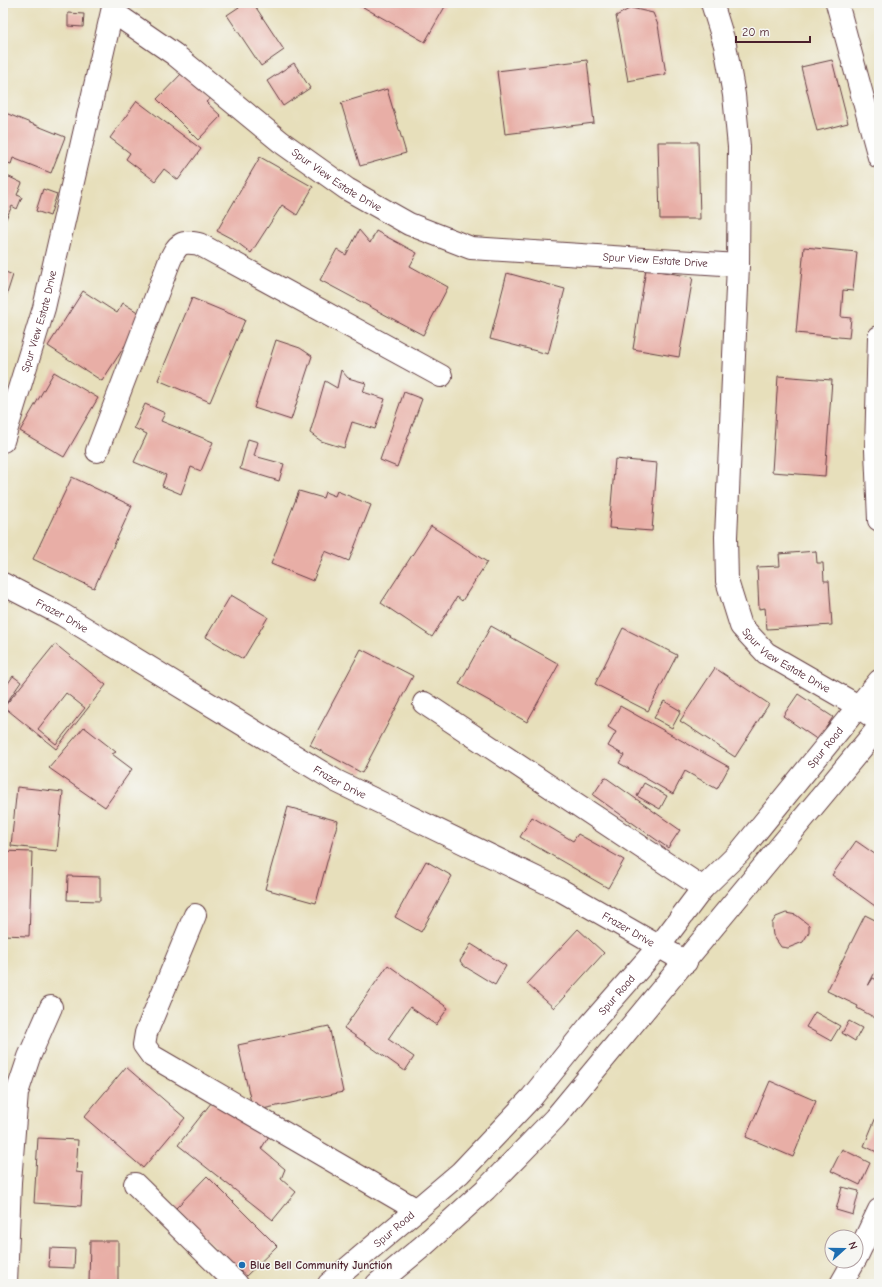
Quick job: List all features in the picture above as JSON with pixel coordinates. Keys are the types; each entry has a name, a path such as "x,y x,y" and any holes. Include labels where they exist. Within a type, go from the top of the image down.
{"street":[{"path":"712,3 725,45 734,95 739,148 738,265"},
{"path":"837,3 879,157"},
{"name":"Spur View Estate Drive","path":"3,441 44,308 114,8 174,54 281,142 311,164 347,189 410,224 471,248 738,265 726,537 727,581 741,626 766,654 858,706 879,722"},
{"path":"97,451 170,260 176,247 186,242 199,244 441,376"},
{"path":"879,337 876,450 879,520"},
{"name":"Frazer Drive","path":"3,584 63,615 336,781 557,888 660,945 686,962"},
{"name":"Spur Road","path":"329,1284 460,1173 532,1097 590,1025 660,945 703,888 739,852 879,681"},
{"path":"424,703 703,888"},
{"path":"377,1284 423,1246 486,1190 555,1118 686,962 760,869 879,727"},
{"path":"739,852 760,869"},
{"path":"195,915 146,1033 144,1045 152,1056 418,1210"},
{"path":"6,1284 10,1182 18,1093 29,1057 51,1007"},
{"path":"532,1097 555,1118"},
{"path":"135,1184 237,1284"},
{"path":"864,1241 879,1210"},
{"path":"841,1284 849,1269"}],"building":[{"path":"245,3 253,3 284,50 261,66 227,15"},
{"path":"356,3 447,3 425,42"},
{"path":"631,8 653,13 658,25 666,74 628,81 616,16"},
{"path":"68,13 84,14 83,27 68,26"},
{"path":"587,60 594,123 505,134 497,71"},
{"path":"832,60 848,123 817,131 801,67"},
{"path":"294,63 310,88 283,106 267,81"},
{"path":"184,71 211,98 206,102 221,116 198,140 157,99"},
{"path":"387,89 406,153 360,166 341,103"},
{"path":"137,101 201,149 178,180 164,169 155,181 126,159 130,153 110,138"},
{"path":"3,112 65,137 51,173 13,158 11,164 3,161"},
{"path":"658,142 698,142 700,219 660,219"},
{"path":"260,157 313,187 297,215 282,205 251,253 234,240 217,231"},
{"path":"3,174 22,183 17,195 22,197 17,209 12,206 3,225"},
{"path":"43,189 57,194 50,216 36,211"},
{"path":"359,230 370,243 376,231 417,253 410,266 448,287 423,335 320,280 337,249 346,255"},
{"path":"804,247 857,252 853,291 843,290 841,317 851,318 849,338 796,333"},
{"path":"646,269 693,277 679,357 633,349"},
{"path":"3,271 13,275 3,306"},
{"path":"507,273 565,289 548,354 490,339"},
{"path":"83,291 117,313 123,303 144,316 102,381 48,346"},
{"path":"192,298 245,320 210,402 158,380"},
{"path":"276,340 300,348 312,356 291,420 254,408"},
{"path":"341,370 348,378 366,383 363,392 385,399 375,429 352,422 344,448 321,441 310,433 325,381 337,388"},
{"path":"54,372 98,398 64,457 20,431"},
{"path":"778,376 832,380 825,476 772,472"},
{"path":"404,392 422,399 397,467 380,460"},
{"path":"145,404 165,413 161,421 213,442 201,471 191,467 181,494 162,486 166,475 134,462 147,434 134,428"},
{"path":"248,439 258,442 254,456 284,464 279,481 240,469"},
{"path":"615,459 657,463 652,531 609,528"},
{"path":"72,477 132,506 94,588 33,559"},
{"path":"299,491 323,498 325,492 335,496 337,491 371,505 349,561 325,551 313,581 271,564"},
{"path":"431,526 487,562 462,601 457,597 432,637 381,603"},
{"path":"816,551 817,563 823,563 824,581 829,581 832,625 767,629 765,608 759,609 757,567 780,566 779,554"},
{"path":"231,595 268,617 243,659 206,637"},
{"path":"491,626 559,664 527,722 459,684"},
{"path":"623,628 677,655 648,711 595,684"},
{"path":"55,644 106,685 56,749 4,707","holes":["66,693 85,708 56,744 38,729"]},
{"path":"361,649 413,676 362,773 310,745"},
{"path":"715,668 769,704 735,757 680,721"},
{"path":"13,676 21,682 5,705 3,704 3,691"},
{"path":"798,694 833,717 818,740 783,716"},
{"path":"664,701 681,711 672,728 654,718"},
{"path":"620,706 729,767 717,789 685,771 673,794 619,763 624,755 608,746 616,732 608,727"},
{"path":"84,727 116,752 112,754 132,769 105,807 49,768"},
{"path":"605,777 680,830 668,848 593,795"},
{"path":"644,783 667,796 660,809 637,796"},
{"path":"17,787 63,792 57,851 11,846"},
{"path":"288,807 338,821 316,903 265,889"},
{"path":"532,817 573,841 578,834 624,860 608,888 520,837"},
{"path":"856,841 879,857 879,900 875,906 832,875"},
{"path":"3,851 32,852 29,936 3,935"},
{"path":"426,861 452,876 421,932 395,917"},
{"path":"68,876 100,877 100,901 67,900"},
{"path":"786,913 796,915 809,925 809,932 803,942 788,948 781,947 773,935 772,928 772,923 776,917"},
{"path":"865,915 879,922 879,964 868,986 873,978 879,981 879,1020 857,1008 858,1006 827,991"},
{"path":"578,929 604,953 554,1008 527,984"},
{"path":"471,944 506,966 495,985 464,966 460,961"},
{"path":"388,965 448,1008 436,1025 410,1007 388,1039 414,1057 405,1071 344,1028"},
{"path":"815,1012 840,1026 831,1041 806,1027"},
{"path":"849,1021 862,1028 855,1041 842,1033"},
{"path":"329,1026 343,1092 253,1111 238,1045"},
{"path":"126,1067 185,1118 143,1168 84,1117"},
{"path":"770,1081 816,1101 793,1157 746,1137"},
{"path":"215,1098 269,1136 261,1149 285,1169 281,1179 296,1192 273,1220 178,1145"},
{"path":"879,1110 879,1153 864,1146"},
{"path":"38,1138 78,1140 76,1172 83,1173 81,1206 34,1203"},
{"path":"842,1149 870,1163 860,1185 831,1171"},
{"path":"207,1176 277,1246 245,1277 176,1208"},
{"path":"842,1187 859,1191 853,1215 836,1210"},
{"path":"90,1241 118,1241 118,1284 89,1284"},
{"path":"50,1248 75,1249 74,1268 49,1267"},
{"path":"478,1282 507,1283 507,1284 478,1284"}],"place":[{"name":"Blue Bell Community Junction","path":"242,1265"}]}
